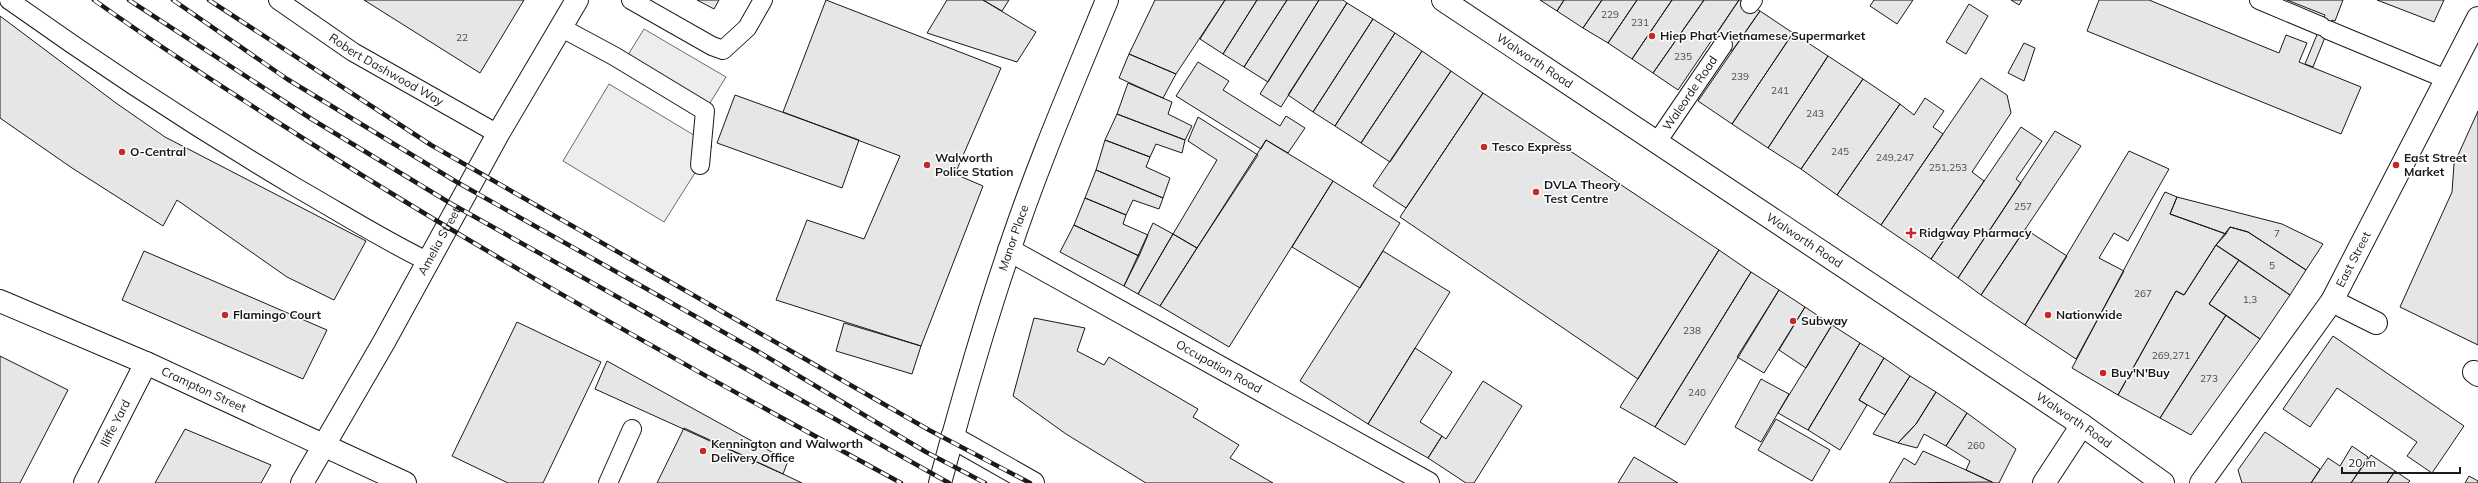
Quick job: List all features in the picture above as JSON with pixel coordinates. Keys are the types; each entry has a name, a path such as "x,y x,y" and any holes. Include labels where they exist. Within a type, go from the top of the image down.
{"street":[{"name":"Amelia Street","path":"302,483 322,445 429,262 498,134 577,0"},
{"name":"Manor Place","path":"940,483 952,437 1009,250 1056,125 1107,0"},
{"name":"Walworth Road","path":"1443,0 2082,425 2163,483"},
{"name":"East Street","path":"2201,483 2332,301 2478,18"},
{"name":"Occupation Road","path":"1009,250 1428,483"},
{"name":"Crampton Street","path":"0,301 146,363 405,483"},
{"path":"2332,301 2376,323"},
{"name":"Iliffe Yard","path":"85,483 146,363"},
{"path":"2044,483 2082,425"},
{"path":"952,437 1033,483"}],"lane":[{"path":"9,0 130,85 230,148 398,247 429,262"},
{"name":"Robert Dashwood Way","path":"278,0 353,52 498,134"},
{"path":"630,0 712,46 723,50 747,28 763,0"},
{"path":"2259,0 2446,80"},
{"path":"560,27 614,56 705,111 700,165"},
{"name":"Waleorde Road","path":"1657,142 1723,45"},
{"path":"608,483 632,429"}],"shaded area":[{"path":"644,29 726,77 705,111 623,63"},
{"path":"609,84 712,146 664,222 563,161"}],"building":[{"path":"364,0 524,0 480,73"},
{"path":"697,0 719,0 714,9"},
{"name":"Walworth Police Station","path":"826,0 1001,68 955,174 983,186 921,346 776,300 807,220 864,239 900,156 783,112"},
{"path":"947,0 983,0 1036,32 1017,62 927,33"},
{"path":"983,0 1009,0 1002,11"},
{"path":"1155,0 1225,0 1176,74 1129,54"},
{"path":"1225,0 1257,0 1223,54 1200,39"},
{"path":"1257,0 1287,0 1244,67 1223,54"},
{"path":"1287,0 1319,0 1268,82 1244,67"},
{"path":"1319,0 1343,0 1347,3 1281,107 1260,94"},
{"path":"1540,0 1564,0 1557,11"},
{"path":"1564,0 1602,0 1583,28 1557,11"},
{"path":"1602,0 1637,0 1608,43 1583,28"},
{"path":"1637,0 1672,0 1632,59 1608,43"},
{"path":"1672,0 1704,0 1653,73 1632,59"},
{"path":"1704,0 1739,0 1678,90 1653,73"},
{"path":"1739,0 1743,0 1760,11 1732,51 1713,39"},
{"path":"1874,0 1913,0 1897,24 1870,6"},
{"path":"2011,0 2022,0 2019,5"},
{"path":"2099,0 2149,0 2279,53 2286,35 2307,43 2299,62 2361,87 2341,134 2087,31"},
{"path":"2287,0 2343,0 2335,21 2332,20 2313,67 2305,64 2325,15"},
{"path":"2377,0 2444,0 2434,22"},
{"path":"1347,3 1373,19 1313,112 1288,95"},
{"path":"1969,4 1988,16 1966,54 1946,42"},
{"path":"1760,11 1793,33 1732,124 1698,101"},
{"name":"O-Central","path":"0,16 116,103 165,137 366,241 334,300 287,277 177,200 163,226 72,168 0,118"},
{"path":"1373,19 1395,33 1335,126 1313,112"},
{"path":"1395,33 1422,51 1361,143 1335,126"},
{"path":"1793,33 1828,56 1768,148 1732,124"},
{"path":"2024,43 2035,48 2024,81 2008,73"},
{"path":"1422,51 1451,71 1390,162 1361,143"},
{"path":"1129,54 1176,74 1163,98 1119,78"},
{"path":"1828,56 1863,79 1801,169 1768,148"},
{"path":"1198,62 1229,81 1223,90 1280,126 1286,116 1305,128 1288,153 1266,140 1261,149 1176,96"},
{"path":"1451,71 1483,93 1406,208 1373,186"},
{"path":"1981,78 2007,95 2011,113 1972,172 1984,181 1931,259 1881,225"},
{"path":"1863,79 1900,104 1837,195 1801,169"},
{"path":"1128,83 1172,102 1168,114 1192,126 1185,140 1117,114"},
{"path":"1483,93 1719,250 1638,379 1400,217"},
{"path":"735,95 859,140 842,188 717,143"},
{"path":"1925,98 1944,111 1933,127 1943,134 1881,225 1837,195 1900,104 1914,115"},
{"path":"2478,111 2478,345 2400,307 2452,192 2454,164"},
{"path":"1117,114 1185,140 1182,153 1156,144 1150,157 1105,140"},
{"path":"1198,117 1258,155 1197,248 1173,234 1217,160 1188,141"},
{"path":"2021,127 2042,141 2016,179 2021,183 1958,278 1931,259"},
{"path":"2055,131 2081,146 1981,295 1958,278"},
{"path":"1105,140 1150,157 1146,167 1170,178 1163,198 1096,170"},
{"path":"1266,140 1333,181 1229,347 1160,306"},
{"path":"2129,151 2169,169 2128,241 2114,233 2099,258 2124,271 2076,359 2025,325"},
{"path":"1096,170 1163,198 1159,209 1133,200 1126,215 1085,198"},
{"path":"1333,181 1400,223 1360,288 1292,247"},
{"path":"2165,192 2177,197 2170,214 2226,234 2216,245 2184,295 2176,291 2118,395 2072,368"},
{"path":"2177,197 2282,224 2323,244 2306,270 2248,232 2230,227 2226,234 2170,214"},
{"path":"1085,198 1126,215 1123,224 1148,235 1139,256 1074,225"},
{"path":"1153,223 1173,234 1138,294 1124,286"},
{"path":"1074,225 1139,256 1124,286 1060,252"},
{"path":"2230,227 2248,232 2306,270 2290,295 2216,245"},
{"path":"2025,229 2067,256 2025,325 1981,295"},
{"path":"1173,234 1197,248 1160,306 1138,294"},
{"path":"2216,245 2239,260 2209,304 2226,315 2160,418 2118,395 2176,291 2184,295"},
{"path":"1719,250 1751,272 1655,427 1620,407"},
{"name":"Flamingo Court","path":"144,251 327,330 303,379 122,300"},
{"path":"1383,251 1450,292 1368,424 1300,381"},
{"path":"2239,260 2290,295 2260,339 2209,304"},
{"path":"1751,272 1779,290 1685,445 1655,427"},
{"path":"1779,290 1805,307 1764,373 1737,357"},
{"path":"1805,307 1832,325 1806,368 1779,350"},
{"path":"2226,315 2260,339 2191,435 2160,418"},
{"path":"1034,318 1085,328 1077,351 1104,365 1109,357 1198,409 1193,417 1239,445 1230,458 1273,483 1146,483 1066,434 1013,396"},
{"path":"517,322 601,362 543,483 508,483 452,456"},
{"path":"844,323 921,346 912,374 836,351"},
{"path":"1832,325 1860,343 1808,430 1778,413"},
{"path":"2333,336 2464,426 2432,473 2407,456 2417,442 2337,388 2310,427 2283,409"},
{"path":"1860,343 1884,358 1859,400 1867,405 1840,450 1808,430"},
{"path":"1415,348 1452,372 1420,422 1442,436 1428,458 1368,424"},
{"path":"0,356 68,390 20,483 0,483"},
{"path":"1884,358 1910,376 1885,415 1859,400"},
{"path":"607,361 788,461 783,474 595,389"},
{"path":"1910,376 1936,392 1916,424 1898,443 1873,434"},
{"path":"1761,379 1789,394 1761,442 1735,427"},
{"path":"1483,381 1522,406 1474,483 1466,483 1428,458 1442,436 1446,439"},
{"path":"1936,392 1967,413 1946,446 1924,434 1917,448 1898,443 1916,424"},
{"path":"1967,413 2016,449 1999,483 1994,483 1966,470 1970,461 1946,446"},
{"path":"1776,419 1830,450 1812,481 1758,450"},
{"name":"Kennington and Walworth Delivery Office","path":"684,428 783,474 802,483 657,483"},
{"path":"185,429 271,465 261,483 155,483"},
{"path":"2265,432 2320,469 2311,483 2242,483 2238,470"},
{"path":"2352,446 2368,457 2351,483 2311,483 2328,458 2340,466"},
{"path":"1923,451 1992,482 1889,483 1904,458 1915,465"},
{"path":"2371,455 2395,471 2387,483 2351,483"},
{"path":"1634,457 1678,483 1618,483"},
{"path":"2395,471 2410,481 2408,483 2387,483"},
{"path":"2469,476 2478,481 2478,483 2465,483"}],"railway":[{"path":"94,0 238,97 438,222 668,355 901,483"},
{"path":"129,0 313,120 450,203 949,483"},
{"path":"173,0 287,79 455,181 757,351 926,452 985,483"},
{"path":"209,0 431,145 929,430 1030,483"}],"place":[{"name":"Hiep Phat Vietnamese Supermarket","path":"1652,36"},
{"name":"Tesco Express","path":"1484,147"},
{"name":"O-Central","path":"122,152"},
{"name":"Walworth Police Station","path":"927,165"},
{"name":"East Street Market","path":"2396,165"},
{"name":"DVLA Theory Test Centre","path":"1536,192"},
{"name":"Ridgway Pharmacy","path":"1911,233"},
{"name":"Flamingo Court","path":"225,315"},
{"name":"Nationwide","path":"2048,315"},
{"name":"Subway","path":"1793,321"},
{"name":"Buy'N'Buy","path":"2103,373"},
{"name":"Kennington and Walworth Delivery Office","path":"703,451"}]}
